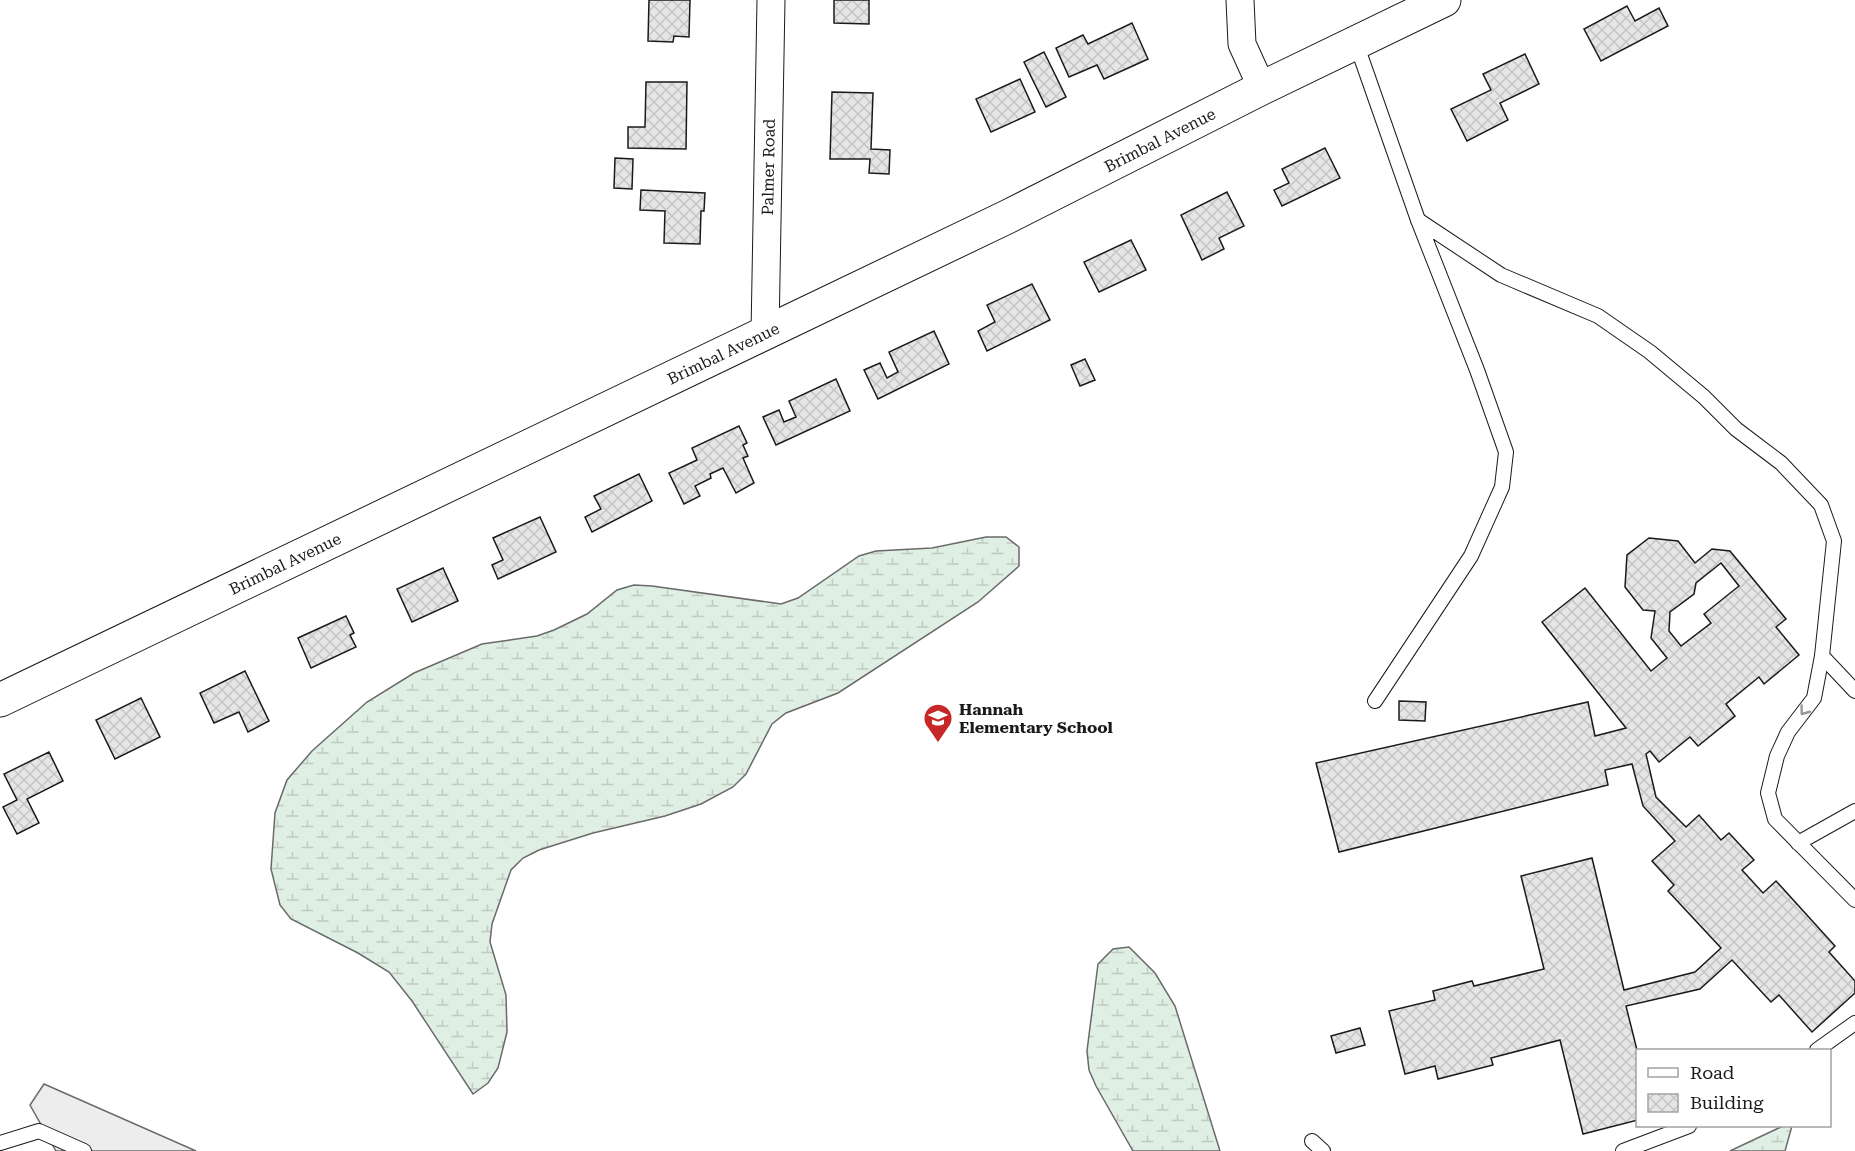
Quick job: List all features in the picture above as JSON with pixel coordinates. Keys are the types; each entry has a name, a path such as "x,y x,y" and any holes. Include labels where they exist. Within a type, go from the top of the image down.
{"main road":[{"name":"Brimbal Avenue","path":"0,700 1007,217 1262,88 1444,0"}],"street":[{"name":"Palmer Road","path":"765,333 771,0"},
{"path":"1240,0 1242,44 1262,88"}],"lane":[{"path":"1356,43 1418,220 1477,370 1506,452 1502,487 1471,555 1374,701"},
{"path":"1418,220 1501,275 1598,315 1650,352 1704,397 1736,429 1781,463 1821,505 1834,542 1822,656 1814,698 1788,732 1777,756 1768,793 1775,819 1855,900"},
{"path":"1822,656 1855,691"},
{"path":"1798,843 1855,811"},
{"path":"1818,1049 1855,1023"},
{"path":"1623,1151 1684,1127"},
{"path":"0,1143 39,1131 84,1151"},
{"path":"1312,1141 1323,1151"}],"green space":[{"path":"986,537 1006,537 1019,547 1019,566 978,602 838,693 786,713 772,724 746,774 733,787 701,804 665,816 593,833 539,850 523,858 511,870 492,924 490,942 506,995 507,1032 498,1068 488,1083 473,1094 412,1001 389,972 358,953 291,919 280,905 271,869 275,813 287,780 312,751 367,702 414,673 482,644 537,636 554,630 587,614 617,590 634,585 781,604 798,598 859,556 876,551 932,548"},
{"path":"1129,947 1155,973 1175,1006 1220,1151 1133,1151 1096,1086 1089,1070 1087,1051 1098,964 1113,949"},
{"path":"1781,1127 1792,1127 1785,1151 1730,1151"}],"shaded area":[{"path":"44,1084 196,1151 56,1151 30,1105"}],"building":[{"path":"649,0 690,0 689,37 674,36 673,42 648,41"},
{"path":"834,0 869,0 869,24 834,23"},
{"path":"1627,6 1635,21 1659,8 1668,26 1601,61 1584,29"},
{"path":"1132,23 1148,59 1104,79 1097,65 1069,77 1056,48 1083,35 1088,44"},
{"path":"1044,52 1066,97 1046,107 1024,62"},
{"path":"1525,54 1539,84 1500,103 1508,120 1467,141 1451,109 1491,90 1483,74"},
{"path":"1020,79 1035,112 991,132 976,99"},
{"path":"646,82 687,82 686,149 628,148 628,127 645,127"},
{"path":"832,92 873,93 871,149 890,150 889,174 869,173 870,159 830,159"},
{"path":"1325,148 1340,178 1282,206 1274,190 1289,183 1282,169"},
{"path":"615,158 633,159 632,189 614,188"},
{"path":"641,190 705,193 704,211 701,211 700,244 664,243 665,211 640,210"},
{"path":"1227,192 1244,226 1219,238 1224,249 1202,260 1181,215"},
{"path":"1131,240 1146,270 1099,292 1084,262"},
{"path":"1032,284 1050,320 987,351 978,331 995,322 987,305"},
{"path":"934,331 949,364 878,399 864,370 880,363 887,378 898,372 889,352"},
{"path":"1085,359 1095,380 1080,386 1071,365"},
{"path":"836,379 850,411 776,445 763,417 779,410 784,422 796,417 789,401"},
{"path":"739,426 747,443 743,445 748,456 743,458 754,483 736,493 723,468 710,474 711,478 695,486 700,496 684,504 669,473 697,460 692,448"},
{"path":"639,474 652,501 592,532 585,517 601,509 594,496"},
{"path":"540,517 556,552 498,579 492,565 503,560 493,538"},
{"path":"1649,538 1678,541 1695,563 1712,549 1730,551 1786,619 1776,627 1799,655 1764,684 1759,677 1726,704 1735,716 1698,746 1690,737 1659,762 1650,751 1646,754 1656,797 1686,827 1699,815 1721,840 1729,833 1754,860 1742,870 1763,893 1776,881 1835,946 1829,952 1855,981 1855,993 1812,1032 1779,995 1771,1002 1732,960 1700,989 1626,1006 1637,1049 1636,1121 1583,1134 1560,1040 1491,1058 1493,1065 1438,1079 1435,1066 1405,1074 1389,1011 1435,1000 1433,991 1472,981 1474,986 1544,969 1521,876 1592,858 1624,990 1695,972 1721,948 1668,891 1674,885 1652,861 1675,841 1643,806 1632,764 1605,770 1608,785 1339,852 1316,763 1588,702 1595,736 1626,728 1542,622 1585,588 1651,671 1667,658 1651,638 1655,611 1643,610 1625,587 1627,555","holes":["1721,563 1739,586 1704,614 1711,623 1681,646 1669,631 1670,612 1694,594 1696,583"]},
{"path":"443,568 458,601 412,622 397,589"},
{"path":"346,616 354,633 350,635 356,647 311,668 298,638"},
{"path":"245,671 269,721 248,732 239,712 214,723 200,693"},
{"path":"141,698 160,737 115,759 96,720"},
{"path":"1399,701 1426,702 1425,721 1399,720"},
{"path":"49,752 63,781 27,799 39,823 17,834 3,807 17,800 4,774"},
{"path":"1360,1028 1365,1045 1336,1053 1331,1036"}],"place":[{"name":"Hannah Elementary School","path":"938,744"}]}
